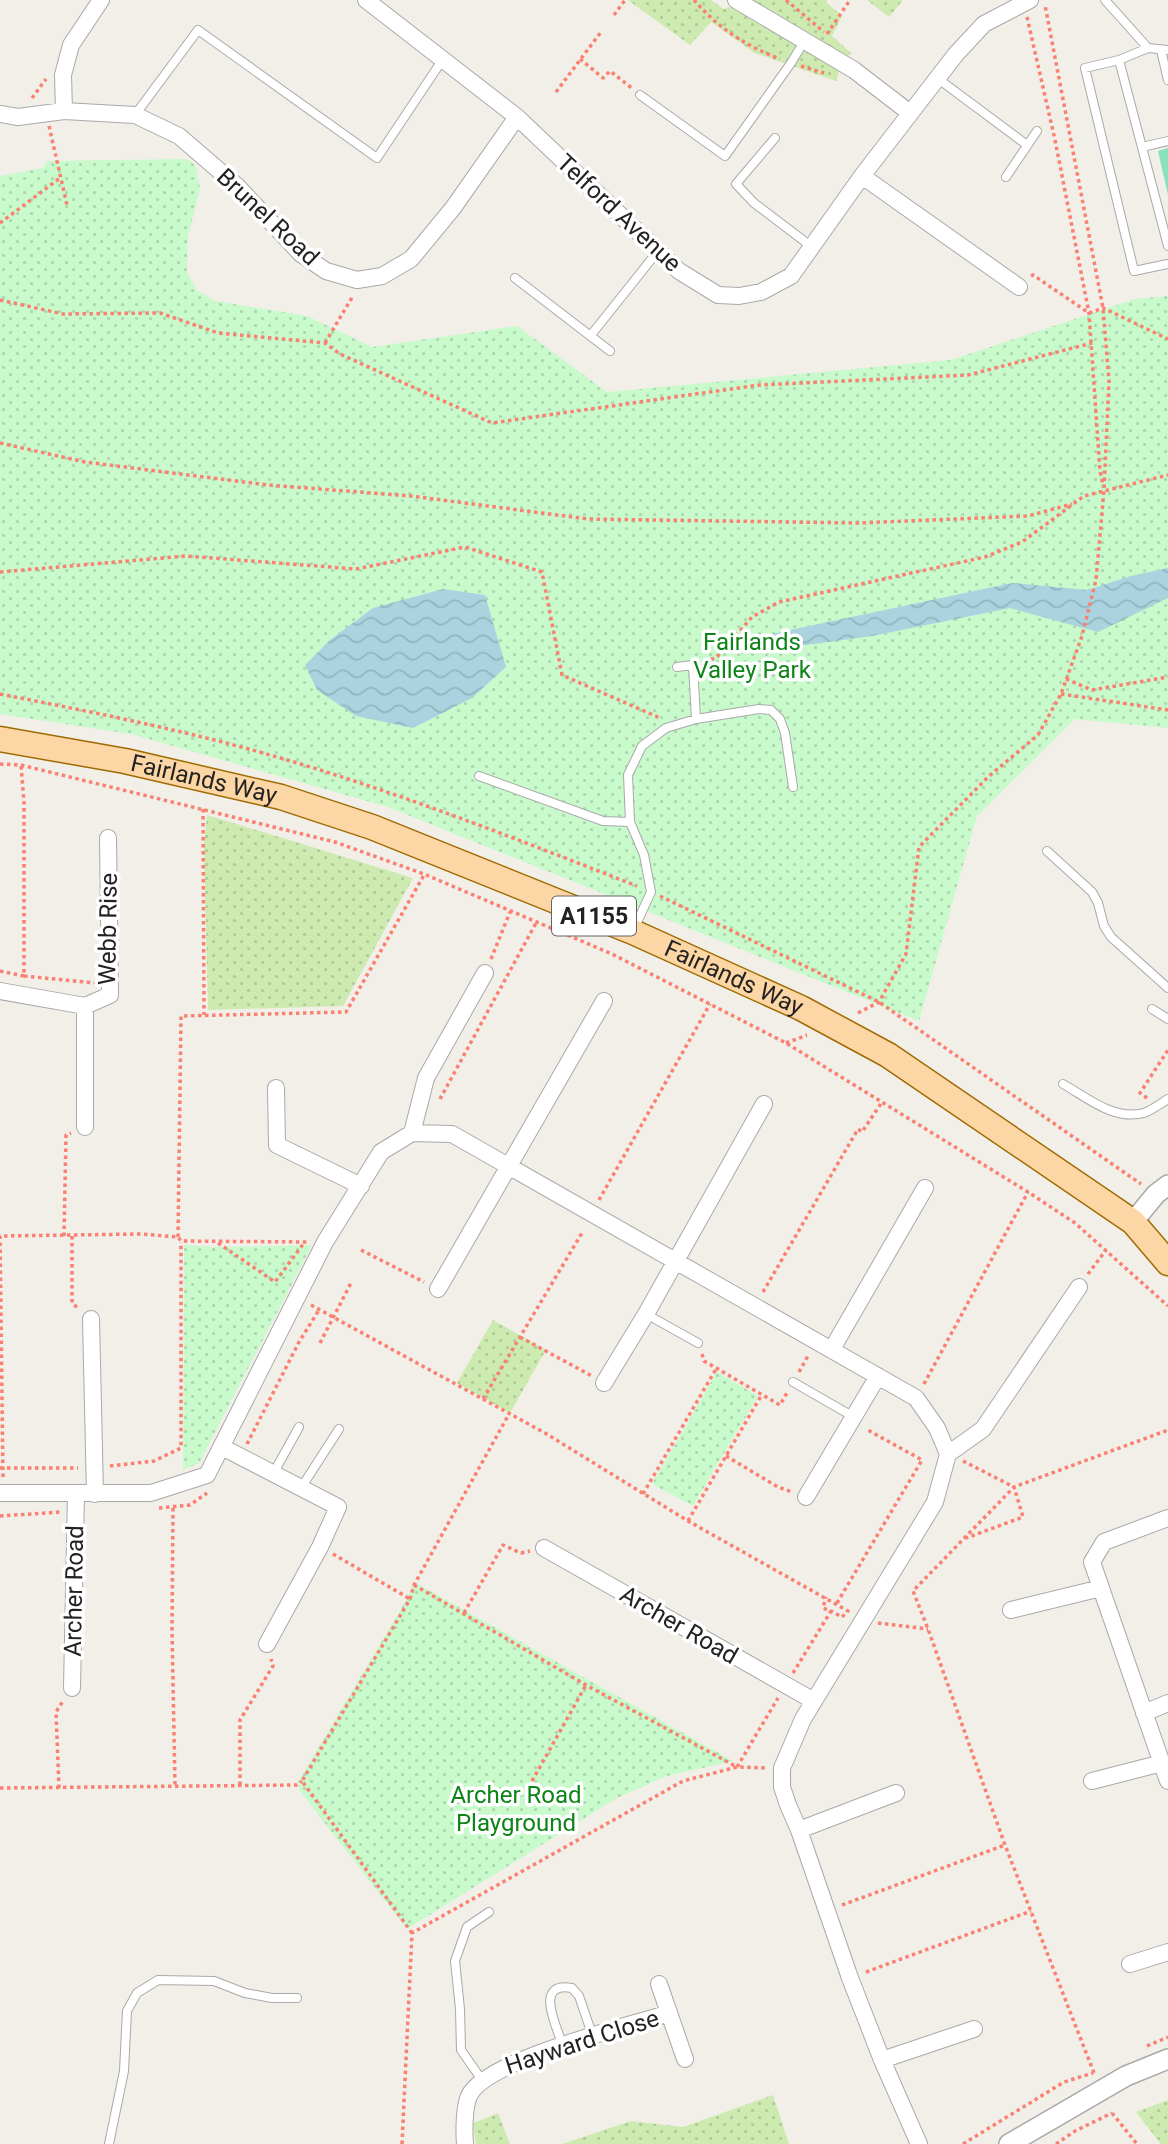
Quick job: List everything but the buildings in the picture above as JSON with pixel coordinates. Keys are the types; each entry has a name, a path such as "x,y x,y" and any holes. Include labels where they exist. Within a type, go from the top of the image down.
{"main road":[{"name":"Fairlands Way","path":"0,738 125,761 281,797 372,827 633,932 801,1008 888,1055 1133,1222 1168,1263"}],"street":[{"path":"64,111 63,75 71,45 100,0"},
{"name":"Telford Avenue","path":"366,0 517,117 678,271 718,295 739,296 761,292 791,276 862,176 956,54 984,24 1020,3"},
{"path":"736,0 854,70 910,113"},
{"name":"Brunel Road","path":"0,114 18,117 64,111 135,115 179,136 237,186 301,254 326,271 357,280"},
{"path":"357,280 382,276 411,259 453,208 517,117"},
{"path":"862,176 1019,287"},
{"name":"Webb Rise","path":"0,991 85,1006 110,995 108,838"},
{"path":"485,972 426,1078 412,1133 452,1135 916,1398 937,1428 948,1454 935,1502 803,1719 782,1768 782,1787 850,1978 919,2144"},
{"path":"438,1289 604,1001"},
{"name":"Webb Rise","path":"85,1006 85,1127"},
{"path":"276,1088 278,1145 361,1186"},
{"path":"604,1383 646,1314 764,1104"},
{"name":"Archer Road","path":"2,1493 150,1493 207,1475 325,1242 381,1152 412,1133"},
{"path":"832,1349 925,1188"},
{"path":"1133,1222 1162,1189"},
{"path":"948,1454 983,1429 1079,1287"},
{"name":"Archer Road","path":"91,1319 94,1494"},
{"path":"806,1497 878,1376"},
{"path":"222,1447 338,1507 320,1547 267,1644"},
{"name":"Archer Road","path":"72,1688 76,1494"},
{"path":"1168,1518 1104,1542 1092,1562 1168,1781"},
{"name":"Archer Road","path":"544,1548 814,1701"},
{"path":"1011,1610 1101,1588"},
{"path":"1144,1713 1168,1703"},
{"path":"1092,1781 1162,1763"},
{"path":"799,1830 896,1793"},
{"path":"1130,1964 1168,1952"},
{"name":"Hayward Close","path":"659,1984 685,2059"},
{"name":"Hayward Close","path":"465,2144 469,2096 482,2080 497,2070 523,2059 669,2013"},
{"path":"882,2060 974,2029"},
{"path":"1017,2142 1126,2076 1168,2059"}],"lane":[{"path":"1105,0 1148,48"},
{"path":"135,115 198,30 377,158 443,59"},
{"path":"640,95 725,156 791,64 805,40"},
{"path":"1168,80 1165,50 1148,48 1119,60 1085,68 1135,271 1168,264"},
{"path":"1119,60 1168,246"},
{"path":"937,78 1027,145"},
{"path":"1006,177 1037,131"},
{"path":"775,138 736,184 754,203 812,247"},
{"path":"1142,147 1168,141"},
{"path":"591,335 658,251"},
{"path":"514,278 610,351"},
{"path":"677,667 694,664 696,719"},
{"path":"633,932 651,892 644,855 630,821 628,775 642,746 666,728 696,719 759,709 771,710 780,719 785,733 793,787"},
{"path":"479,776 603,821 630,821"},
{"path":"1047,851 1093,892 1104,926 1111,937 1168,988"},
{"path":"1152,1009 1168,1019"},
{"path":"1063,1084 1112,1112 1127,1115 1146,1112 1168,1099"},
{"path":"646,1314 698,1343"},
{"path":"793,1382 853,1419"},
{"path":"273,1474 299,1427"},
{"path":"301,1488 339,1429"},
{"path":"482,2080 461,2050 455,1961 467,1927 489,1912"},
{"path":"109,2144 124,2071 127,2011 132,1998 145,1986 158,1980 214,1981 245,1993 272,1998 297,1998"},
{"path":"563,2046 549,2005 550,1996 555,1989 563,1986 572,1988 579,1996 593,2037"}],"path":[{"path":"614,15 625,0"},
{"path":"694,0 729,34 756,50 791,64 825,73"},
{"path":"827,34 850,0"},
{"path":"858,1013 879,1002 906,954 919,847 988,776 1038,735 1061,694 1082,636 1096,580 1104,491 1109,381 1103,308 1044,0"},
{"path":"1020,3 1055,140 1089,313 1100,471 1104,491"},
{"path":"556,92 600,32"},
{"path":"580,59 603,78 610,71 640,95"},
{"path":"18,117 48,76"},
{"path":"46,114 67,205"},
{"path":"0,223 61,177"},
{"path":"1019,287 1033,275 1089,313"},
{"path":"326,343 355,293 357,280"},
{"path":"0,300 63,314 160,313 218,333 326,343 340,354 492,423 758,384 968,375 1092,343"},
{"path":"1089,313 1103,308 1168,339"},
{"path":"0,443 85,462 268,485 411,496 588,519 859,523 1028,516 1072,504"},
{"path":"694,664 716,658 752,617 779,602 985,557 1022,542 1084,496 1168,475"},
{"path":"0,572 186,556 356,569 465,547 542,572 562,675 676,725"},
{"path":"1066,679 1092,690 1168,677"},
{"path":"0,694 200,736 314,768 489,828 651,892 879,1002 1162,1189"},
{"path":"1061,694 1168,710"},
{"path":"0,764 21,765 335,842 424,874 612,954 786,1043 1027,1192 1075,1223 1168,1306"},
{"path":"21,765 24,802 24,976"},
{"path":"203,809 204,1015"},
{"path":"2,1468 94,1468 154,1461 181,1448 181,1016 346,1012 424,874"},
{"path":"485,972 510,912"},
{"path":"440,1099 536,923"},
{"path":"0,971 110,985"},
{"path":"600,1199 710,1004"},
{"path":"786,1043 809,1034"},
{"path":"1157,1106 1140,1093 1168,1049"},
{"path":"754,1306 858,1129 862,1132 882,1102"},
{"path":"64,1236 66,1135 85,1127"},
{"path":"916,1398 1027,1192"},
{"path":"483,1399 582,1233"},
{"path":"2,1493 0,1236 141,1234 216,1241 325,1242"},
{"path":"72,1236 72,1303 91,1319"},
{"path":"216,1241 275,1282 305,1242"},
{"path":"361,1250 438,1289"},
{"path":"1079,1287 1106,1250"},
{"path":"320,1343 351,1283"},
{"path":"311,1306 483,1399 688,1521 848,1611 842,1617 831,1611"},
{"path":"241,1457 299,1342 319,1310"},
{"path":"520,1337 604,1383"},
{"path":"698,1343 704,1361 780,1405 816,1340"},
{"path":"643,1494 716,1368"},
{"path":"688,1521 762,1396"},
{"path":"0,1788 297,1785 302,1781 410,1599 414,1585 509,1414"},
{"path":"836,1603 922,1460 853,1419"},
{"path":"1095,2082 1005,1846 913,1591 1014,1487 1168,1430"},
{"path":"948,1454 1014,1487 1023,1517 964,1538"},
{"path":"726,1457 778,1487 806,1497"},
{"path":"159,1508 190,1505 214,1489"},
{"path":"173,1508 175,1785"},
{"path":"0,1516 75,1511"},
{"path":"464,1613 503,1545 521,1553 544,1548"},
{"path":"320,1547 410,1599"},
{"path":"414,1585 586,1685 737,1766"},
{"path":"869,1622 928,1629"},
{"path":"240,1785 240,1720 273,1666 267,1644"},
{"path":"532,1781 586,1685"},
{"path":"59,1788 56,1712 72,1688"},
{"path":"412,1933 683,1781 737,1766 782,1768"},
{"path":"302,1781 412,1933 402,2144"},
{"path":"827,1910 1005,1846"},
{"path":"850,1978 1031,1911"},
{"path":"1137,2051 1168,2037"},
{"path":"963,2144 1064,2082 1104,2067"},
{"path":"1110,2108 1138,2144"},
{"path":"1056,2144 1075,2131 1112,2113"}],"green space":[{"path":"628,0 711,0 724,9 730,7 840,69 836,81 755,53 711,22 690,45"},
{"path":"752,0 827,0 842,16 832,36 851,53 845,59 817,38 756,6"},
{"path":"867,0 903,0 889,17"},
{"path":"1168,148 1168,195 1158,151"},
{"name":"Fairlands Valley Park","path":"187,159 196,166 200,189 188,236 187,272 197,290 215,301 307,316 372,347 517,326 607,392 951,360 1135,299 1168,296 1168,728 1075,719 977,816 919,1021 388,807 131,734 0,714 0,176 43,168 47,161"},
{"path":"207,815 413,878 343,1006 208,1010 204,845"},
{"path":"184,1245 312,1245 199,1463 183,1470"},
{"path":"493,1320 546,1350 510,1413 457,1383"},
{"path":"717,1372 758,1396 693,1506 652,1484"},
{"name":"Archer Road Playground","path":"414,1582 733,1761 667,1776 617,1798 407,1929 300,1791 298,1782 408,1597"},
{"path":"773,2095 789,2144 562,2144 631,2121 683,2127"},
{"path":"1168,2100 1168,2144 1161,2144 1136,2112"},
{"path":"498,2113 510,2144 476,2144 473,2123"}],"water":[{"path":"1168,568 1168,598 1098,632 1010,608 872,636 741,654 752,638 1012,583 1087,590"},
{"path":"443,589 485,595 506,667 472,698 413,728 356,716 317,690 305,665 330,640 373,608"}]}
